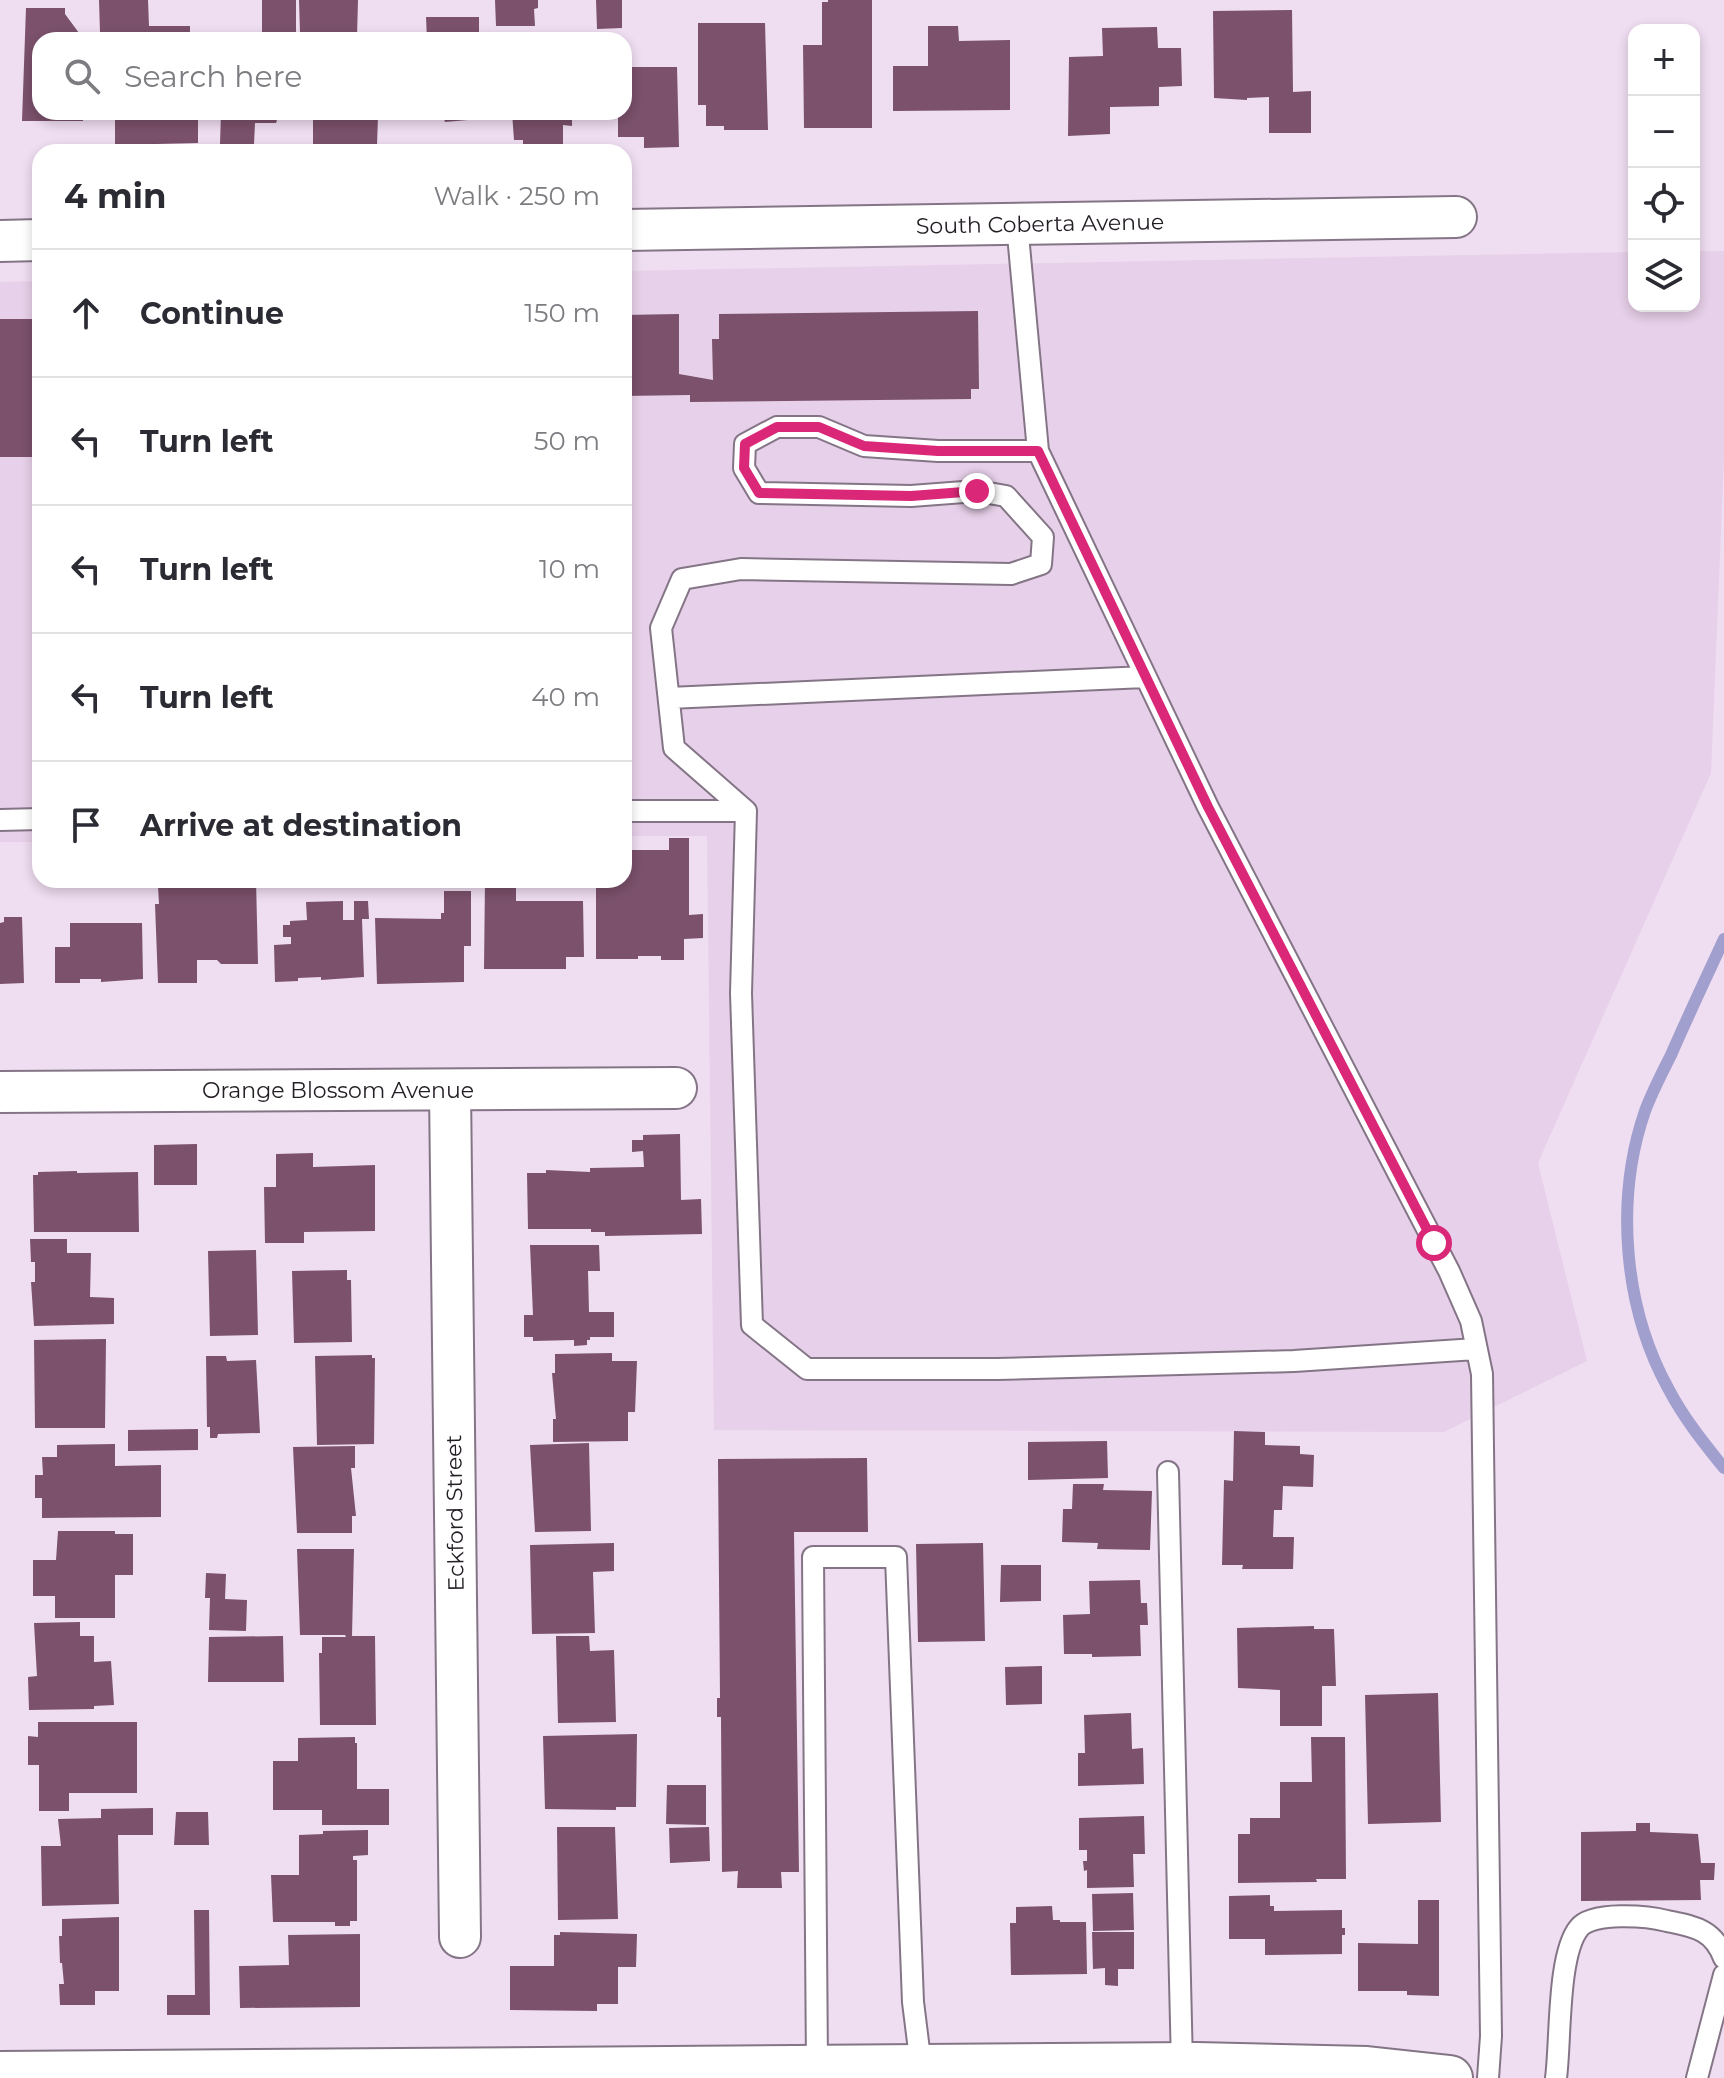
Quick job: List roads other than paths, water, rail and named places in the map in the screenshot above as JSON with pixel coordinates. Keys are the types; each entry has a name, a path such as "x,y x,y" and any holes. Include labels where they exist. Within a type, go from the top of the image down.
{"main road":[{"path":"0,2074 1182,2065 1367,2069 1450,2078"}],"street":[{"name":"South Coberta Avenue","path":"632,230 1456,217"},
{"path":"0,241 32,240"},
{"name":"Orange Blossom Avenue","path":"0,1092 676,1088"},
{"name":"Eckford Street","path":"450,1090 460,1937"}],"lane":[{"path":"1017,224 1038,451 1208,807 1449,1271 1471,1321 1482,1374 1491,2036 1488,2078"},
{"path":"746,811 674,748 661,628 682,579 741,569 1011,574 1041,564 1043,537 1006,496 977,491 911,496 759,493 744,468 745,444 777,427 819,427 864,446 938,451 1038,451"},
{"path":"669,698 1145,677"},
{"path":"632,811 746,811"},
{"path":"746,811 741,993 752,1325 807,1369 997,1369 1294,1361 1476,1349"},
{"path":"0,820 32,819"},
{"path":"1168,1472 1182,2065"},
{"path":"817,2066 813,1557 896,1557 913,2002 921,2066"},
{"path":"1556,2078 1566,1954 1579,1927 1592,1919 1647,1916 1699,1928 1718,1942 1724,1958"},
{"path":"1697,2078 1724,1975"}],"waterway":[{"path":"1724,939 1645,1111 1630,1179 1627,1215 1633,1287 1653,1356 1680,1409 1724,1468"}]}
